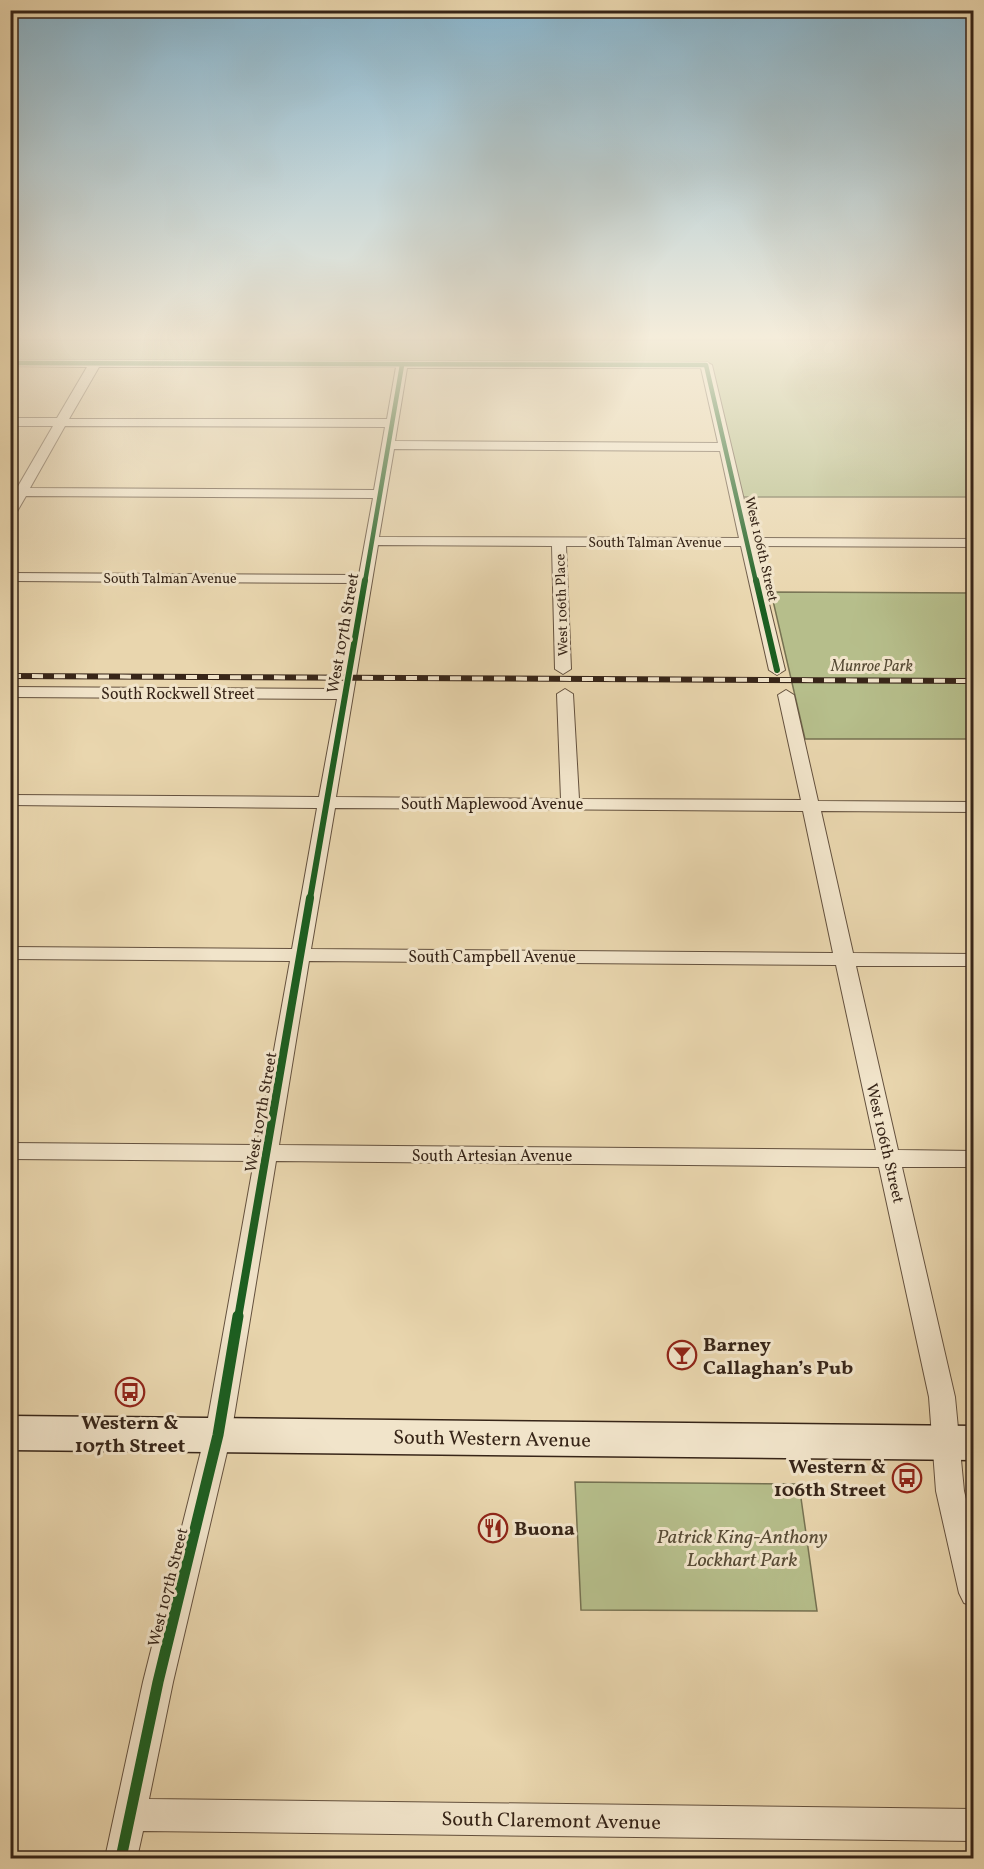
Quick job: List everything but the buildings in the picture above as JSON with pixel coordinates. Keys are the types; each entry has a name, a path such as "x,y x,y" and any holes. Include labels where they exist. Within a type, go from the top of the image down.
{"main road":[{"name":"South Western Avenue","path":"10,1433 959,1443"}],"street":[{"path":"10,512 16,492 57,427"},
{"name":"West 107th Street","path":"122,1858 158,1682 218,1435 391,427"},
{"name":"West 106th Street","path":"720,427 777,670"},
{"path":"388,445 724,447"},
{"path":"16,492 380,494"},
{"name":"South Talman Avenue","path":"372,541 974,543"},
{"name":"West 106th Place","path":"559,542 563,669"},
{"name":"South Talman Avenue","path":"10,577 365,579"},
{"name":"South Rockwell Street","path":"10,692 345,694"},
{"path":"565,694 570,804"},
{"name":"West 106th Street","path":"786,695 942,1397 959,1443 950,1491 974,1593"},
{"name":"South Maplewood Avenue","path":"10,800 974,807"},
{"name":"South Campbell Avenue","path":"10,953 974,960"},
{"name":"South Artesian Avenue","path":"10,1151 974,1159"},
{"name":"South Claremont Avenue","path":"129,1815 974,1825"}],"green space":[{"path":"724,427 973,427 973,497 740,497"},
{"name":"Munroe Park","path":"771,592 973,593 973,739 805,739"},
{"name":"Patrick King-Anthony Lockhart Park","path":"575,1482 799,1484 817,1611 581,1610"}],"railway":[{"path":"10,676 974,681"}],"cycle path":[{"path":"121,1858 158,1682 218,1435 391,427"},
{"path":"720,427 777,670"}],"place":[{"name":"Barney Callaghan’s Pub","path":"682,1355"},
{"name":"Western & 107th Street","path":"130,1392"},
{"name":"Western & 106th Street","path":"907,1478"},
{"name":"Buona","path":"493,1528"}]}
